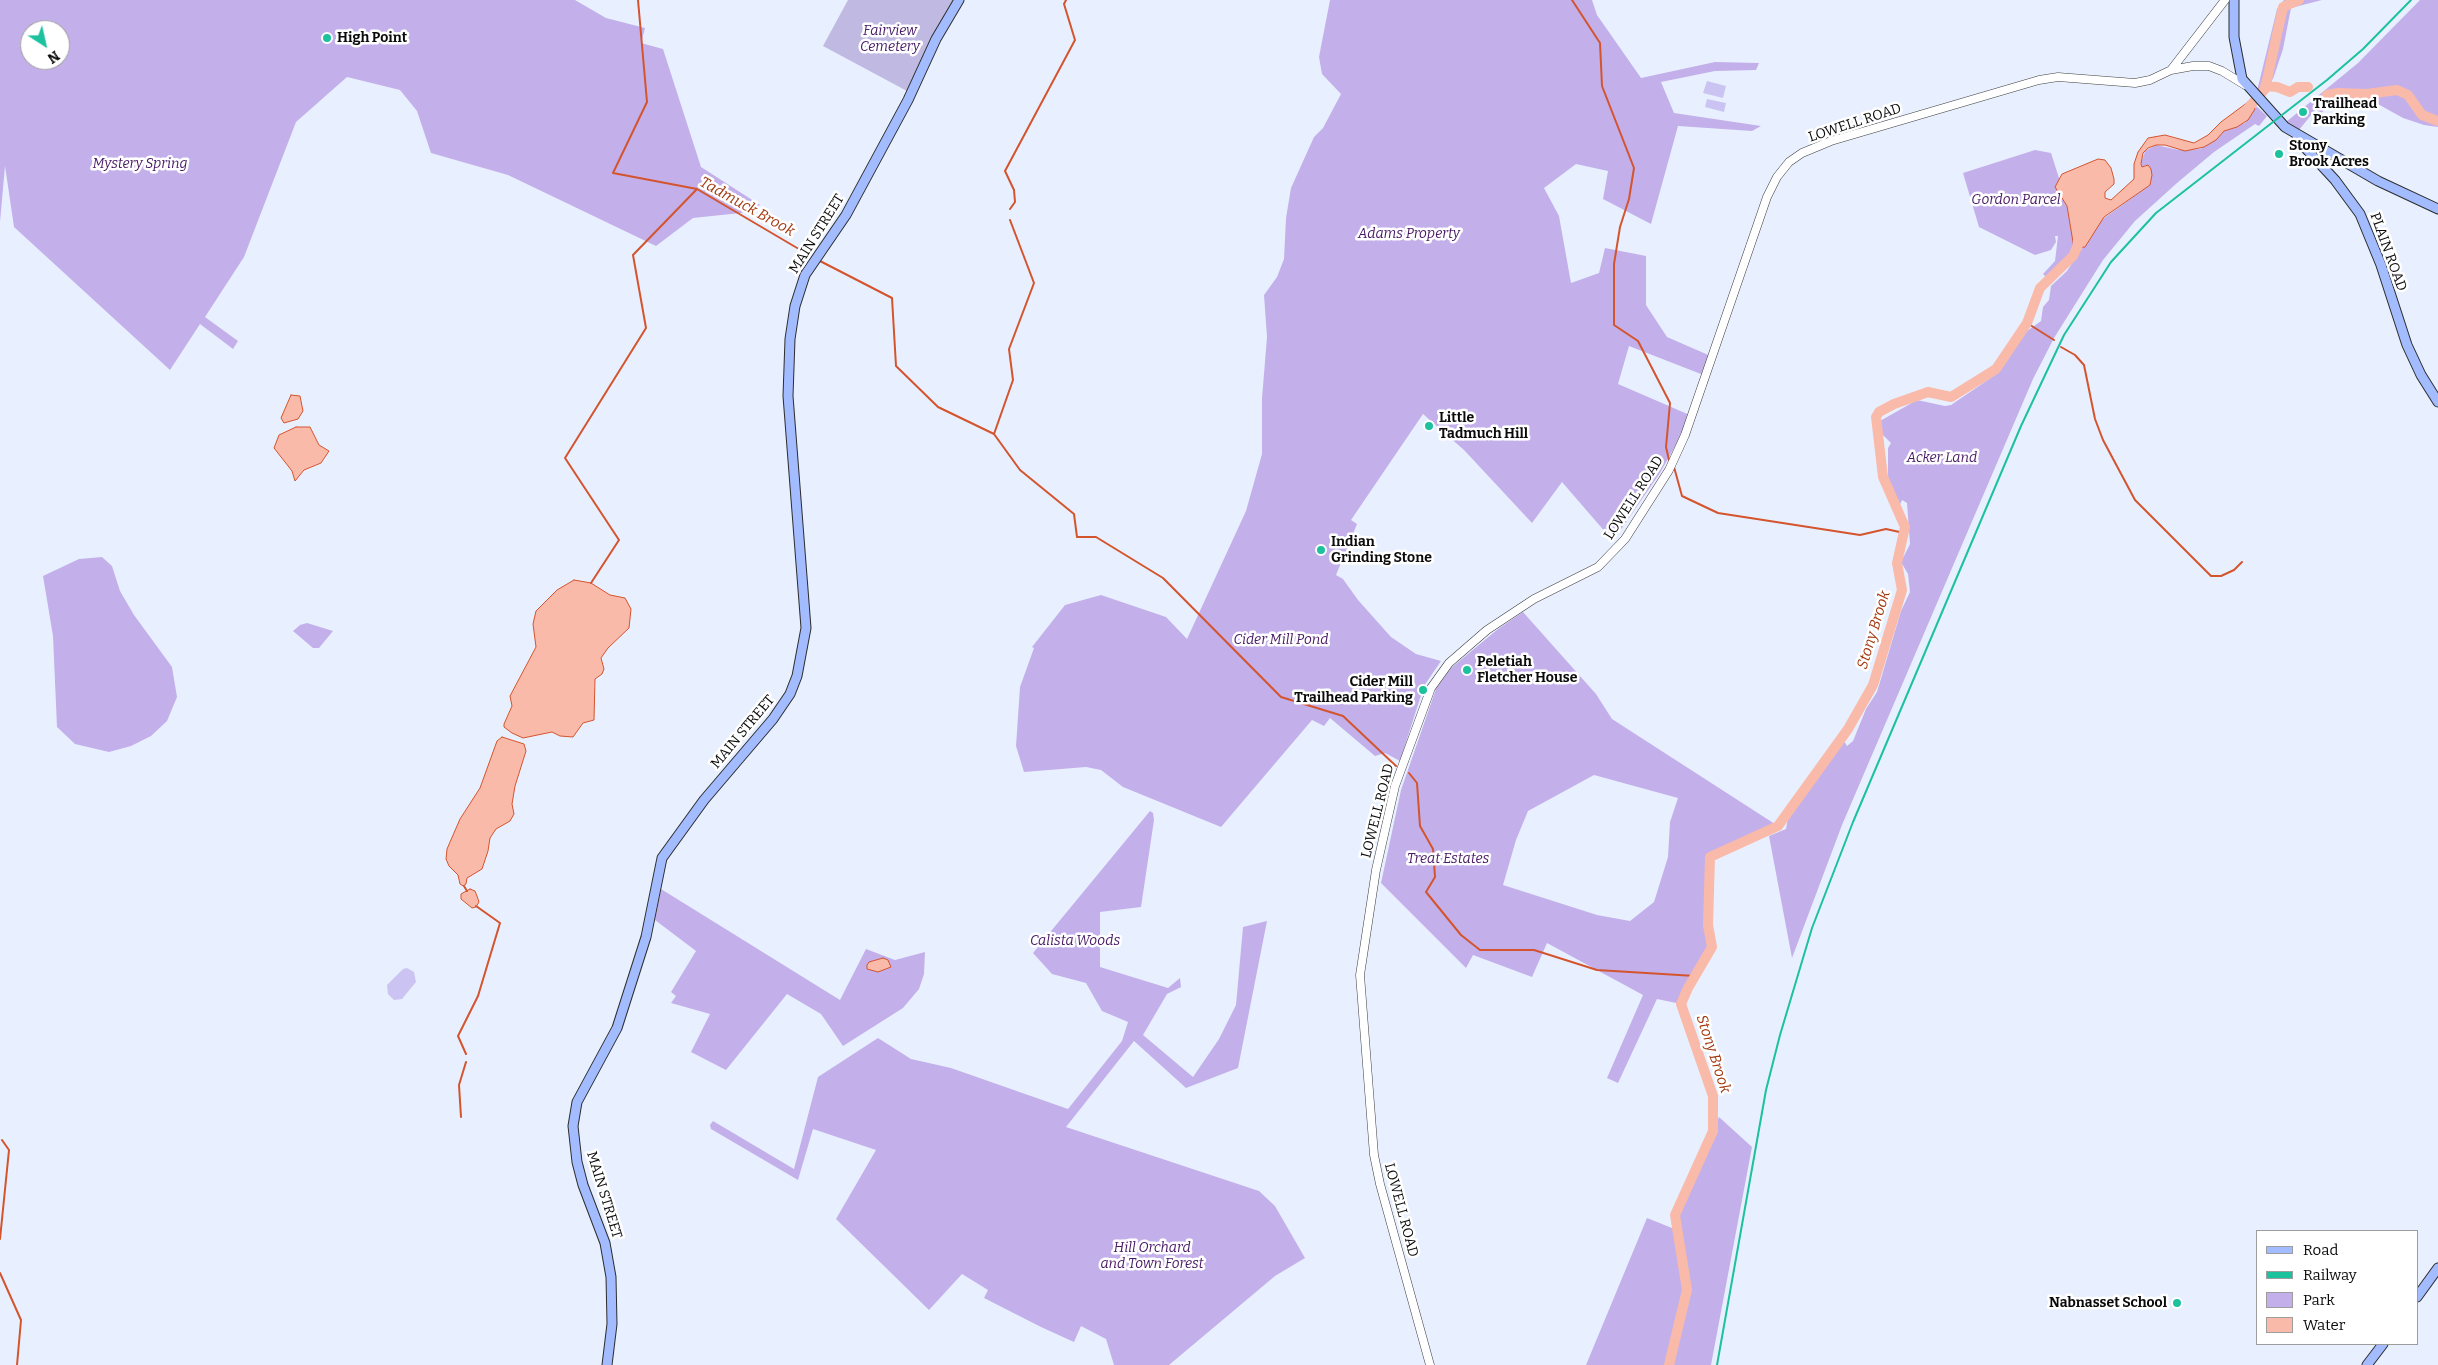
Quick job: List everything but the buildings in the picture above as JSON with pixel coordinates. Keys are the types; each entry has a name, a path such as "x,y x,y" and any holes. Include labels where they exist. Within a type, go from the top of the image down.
{"main road":[{"name":"MAIN STREET","path":"607,1365 612,1309 608,1260 577,1162 573,1126 577,1102 617,1028 646,937 662,858 704,800 773,720 790,694 797,676 806,628 788,396 790,339 795,306 805,275 846,216 958,0"},
{"path":"2234,0 2236,49 2240,75 2248,89"},
{"name":"PLAIN ROAD","path":"2248,89 2335,180 2360,214 2381,265 2407,345 2421,375 2438,402"},
{"path":"2286,128 2378,181 2438,209"},
{"path":"2418,1296 2438,1268"},
{"path":"2367,1365 2382,1345"}],"street":[{"name":"LOWELL ROAD","path":"1430,1365 1380,1184 1374,1155 1360,976 1376,870 1395,786 1431,688 1449,663 1487,630 1534,599 1598,567 1625,539 1668,470 1685,435 1767,197 1777,177 1789,162 1802,153 1831,141 2040,80 2076,77 2135,83 2150,80 2171,70 2225,0"},
{"path":"2171,70 2193,66 2209,66 2218,69 2248,89"}],"green space":[{"name":"Mystery Spring","path":"0,0 575,0 606,18 645,28 641,43 663,49 701,167 760,205 750,212 693,218 656,246 508,175 431,153 417,111 400,90 347,77 296,122 244,257 205,317 238,341 233,349 200,324 170,370 14,227 5,166 0,222"},
{"name":"Fairview Cemetery","path":"848,0 956,0 907,91 823,46"},
{"path":"1330,0 1592,0 1597,15 1641,78 1715,62 1759,63 1756,70 1715,71 1661,82 1674,113 1761,126 1752,131 1678,126 1651,224 1603,199 1608,171 1576,164 1544,188 1559,216 1571,283 1599,273 1605,248 1646,256 1646,305 1667,337 1713,357 1706,376 1629,346 1618,384 1692,416 1660,473 1613,541 1562,482 1532,523 1464,450 1423,414 1351,520 1357,524 1336,575 1343,579 1358,600 1391,637 1416,654 1441,661 1424,686 1400,761 1385,753 1375,756 1330,718 1324,726 1312,720 1221,827 1123,787 1101,770 1086,767 1024,772 1016,746 1020,687 1034,648 1032,647 1065,605 1101,595 1166,617 1187,639 1246,511 1262,454 1262,398 1267,337 1264,295 1277,277 1284,259 1286,218 1291,188 1314,137 1323,128 1341,94 1322,74 1319,57"},
{"path":"2284,0 2322,0 2291,8 2283,49 2273,79 2257,91 2277,9"},
{"path":"2420,0 2438,0 2438,127 2424,125 2403,118 2369,99 2339,101 2333,103 2320,114 2316,109 2299,130 2286,122 2358,63"},
{"name":"Acker Land","path":"2256,106 2267,116 2259,126 2255,124 2214,152 2135,221 2103,260 2054,338 2033,379 1842,825 1792,958 1769,836 1786,829 1788,818 1821,774 1839,745 1844,741 1847,746 1853,741 1866,709 1877,692 1901,611 1910,592 1908,574 1901,562 1910,544 1907,503 1902,500 1899,507 1895,504 1888,476 1888,448 1891,443 1881,433 1880,421 1917,400 1945,406 1951,405 1995,375 2009,356 2020,336 2041,321 2043,307 2049,300 2051,286 2067,271 2100,221 2150,185 2151,169 2147,165 2142,167 2141,164 2145,151 2156,145 2179,150 2200,149 2215,140 2224,131 2245,123"},
{"name":"Gordon Parcel","path":"2035,150 2051,153 2059,178 2058,192 2067,206 2074,247 2070,254 2046,277 2043,274 2055,261 2058,236 2055,236 2056,242 2051,250 2035,255 1979,227 1963,173"},
{"path":"102,557 112,566 120,591 134,615 172,667 177,697 167,721 151,736 131,746 109,752 75,744 57,727 53,636 43,576 79,559"},
{"name":"Treat Estates","path":"1523,612 1596,694 1612,719 1778,826 1710,857 1708,925 1712,947 1681,1004 1657,999 1618,1083 1607,1078 1643,995 1547,943 1532,977 1473,955 1466,968 1381,883 1401,790 1436,689 1451,668 1498,629","holes":["1594,775 1678,798 1670,822 1668,857 1654,902 1630,921 1597,915 1503,885 1516,840 1528,811"]},
{"path":"307,623 333,631 319,648 313,648 293,631 300,625"},
{"name":"Hill Orchard and Town Forest","path":"1150,811 1153,813 1154,820 1141,907 1100,912 1100,967 1168,988 1180,978 1181,987 1167,994 1143,1035 1193,1077 1219,1039 1236,1005 1243,927 1267,921 1238,1068 1186,1088 1134,1041 1066,1127 1259,1191 1275,1206 1305,1258 1275,1276 1169,1365 1114,1365 1106,1339 1081,1326 1074,1342 984,1298 988,1290 962,1274 929,1310 836,1219 876,1150 813,1129 798,1180 711,1129 710,1125 713,1121 794,1169 818,1077 878,1038 911,1059 951,1068 1068,1109 1122,1041 1128,1022 1102,1011 1086,983 1052,974 1033,953"},
{"path":"661,889 840,1000 866,949 895,960 925,952 924,974 919,989 903,1008 843,1046 821,1014 787,994 726,1070 691,1052 710,1014 671,1003 676,996 671,992 696,951 655,920"},
{"path":"1719,1117 1752,1147 1711,1365 1586,1365 1647,1218 1677,1230 1675,1215"}],"shaded area":[{"path":"1707,81 1726,86 1723,98 1703,93"},
{"path":"1707,99 1726,103 1724,112 1705,107"},
{"path":"407,968 414,972 416,982 402,999 394,1000 388,994 387,985 403,969"}],"water":[{"path":"2248,102 2255,109 2248,120 2237,127 2224,131 2216,140 2204,147 2185,151 2165,145 2156,145 2148,148 2143,153 2141,164 2142,167 2148,165 2151,169 2150,185 2104,217 2085,247 2074,248 2067,206 2055,187 2062,174 2098,159 2105,160 2111,168 2114,179 2114,184 2105,192 2105,198 2111,200 2134,179 2134,164 2138,152 2148,138 2165,135 2194,143 2208,135 2221,122"},
{"path":"291,395 300,396 303,411 298,419 284,423 281,418"},
{"path":"296,427 310,427 319,445 329,451 321,463 304,470 295,481 292,471 274,448 279,435"},
{"path":"574,580 591,583 610,595 625,598 631,609 629,628 608,648 601,658 604,669 602,674 595,679 594,720 583,723 573,737 560,736 552,732 523,738 512,733 504,727 504,724 512,706 510,696 536,647 533,624 536,611 557,590"},
{"path":"502,737 524,744 526,751 515,786 512,804 514,814 510,821 496,829 490,838 482,869 467,878 466,884 463,886 460,884 458,875 449,866 446,859 447,849 460,819 480,788 497,741"},
{"path":"470,889 475,891 479,902 476,907 472,908 461,899 461,894"},
{"path":"883,958 888,960 891,967 878,972 867,969 869,962"}],"waterway":[{"name":"Tadmuck Brook","path":"638,0 647,102 613,173 697,189 809,255"},
{"path":"1010,209 1015,202 1014,190 1005,171 1075,40 1064,4 1066,0"},
{"path":"1572,0 1600,43 1602,86 1634,168 1629,199 1620,227 1614,264 1614,325 1638,341 1670,403 1666,447 1669,460"},
{"name":"Stony Brook","path":"2242,115 2265,89 2283,7 2299,0"},
{"path":"2265,86 2277,87 2290,92 2298,87 2308,87"},
{"path":"2327,95 2338,93 2367,94 2397,90 2408,95 2422,115 2438,121"},
{"path":"591,583 619,540 565,458 646,328 633,255 697,189"},
{"path":"994,434 1013,380 1009,349 1034,283 1010,220"},
{"name":"Stony Brook","path":"1669,1365 1687,1290 1675,1215 1713,1131 1713,1096 1681,1004 1712,947 1708,925 1710,857 1778,826 1848,729 1873,685 1902,590 1897,563 1905,527 1883,477 1876,417 1879,412 1894,404 1928,392 1951,397 1996,369 2027,323 2040,288 2073,256 2078,245 2078,235"},
{"name":"Tadmuck Brook","path":"820,261 892,298 896,366 938,407 994,434 1020,470 1074,514 1077,537 1096,537 1163,578 1281,697 1343,716 1396,766"},
{"path":"2027,323 2054,340"},
{"path":"2061,347 2075,355 2084,365 2095,419 2103,440 2135,500 2211,576 2221,576 2234,570 2242,562"},
{"path":"1674,467 1682,496 1718,513 1860,535 1886,529 1904,533"},
{"name":"Tadmuck Brook","path":"1409,773 1417,783 1420,826 1433,849 1435,877 1426,892 1461,935 1480,950 1534,950 1597,970 1695,976"},
{"path":"464,886 467,891"},
{"path":"466,1054 458,1036 478,996 500,923 476,906"},
{"path":"461,1117 459,1085 466,1062"},
{"path":"0,1239 9,1150 2,1140"},
{"path":"0,1273 21,1320 17,1365"}],"railway":[{"path":"1717,1365 1766,1090 1780,1035 1812,928 1853,822 2021,426 2064,335 2111,262 2156,213 2327,80 2363,49 2411,0"}],"place":[{"name":"High Point","path":"327,38"},
{"name":"Trailhead Parking","path":"2303,112"},
{"name":"Stony Brook Acres","path":"2279,154"},
{"name":"Little Tadmuch Hill","path":"1429,426"},
{"name":"Indian Grinding Stone","path":"1321,550"},
{"name":"Peletiah Fletcher House","path":"1467,670"},
{"name":"Cider Mill Trailhead Parking","path":"1423,690"},
{"name":"Nabnasset School","path":"2177,1303"}],"park label":[{"name":"Adams Property","path":"1409,234"},
{"name":"Cider Mill Pond","path":"1281,640"},
{"name":"Calista Woods","path":"1075,941"}]}
